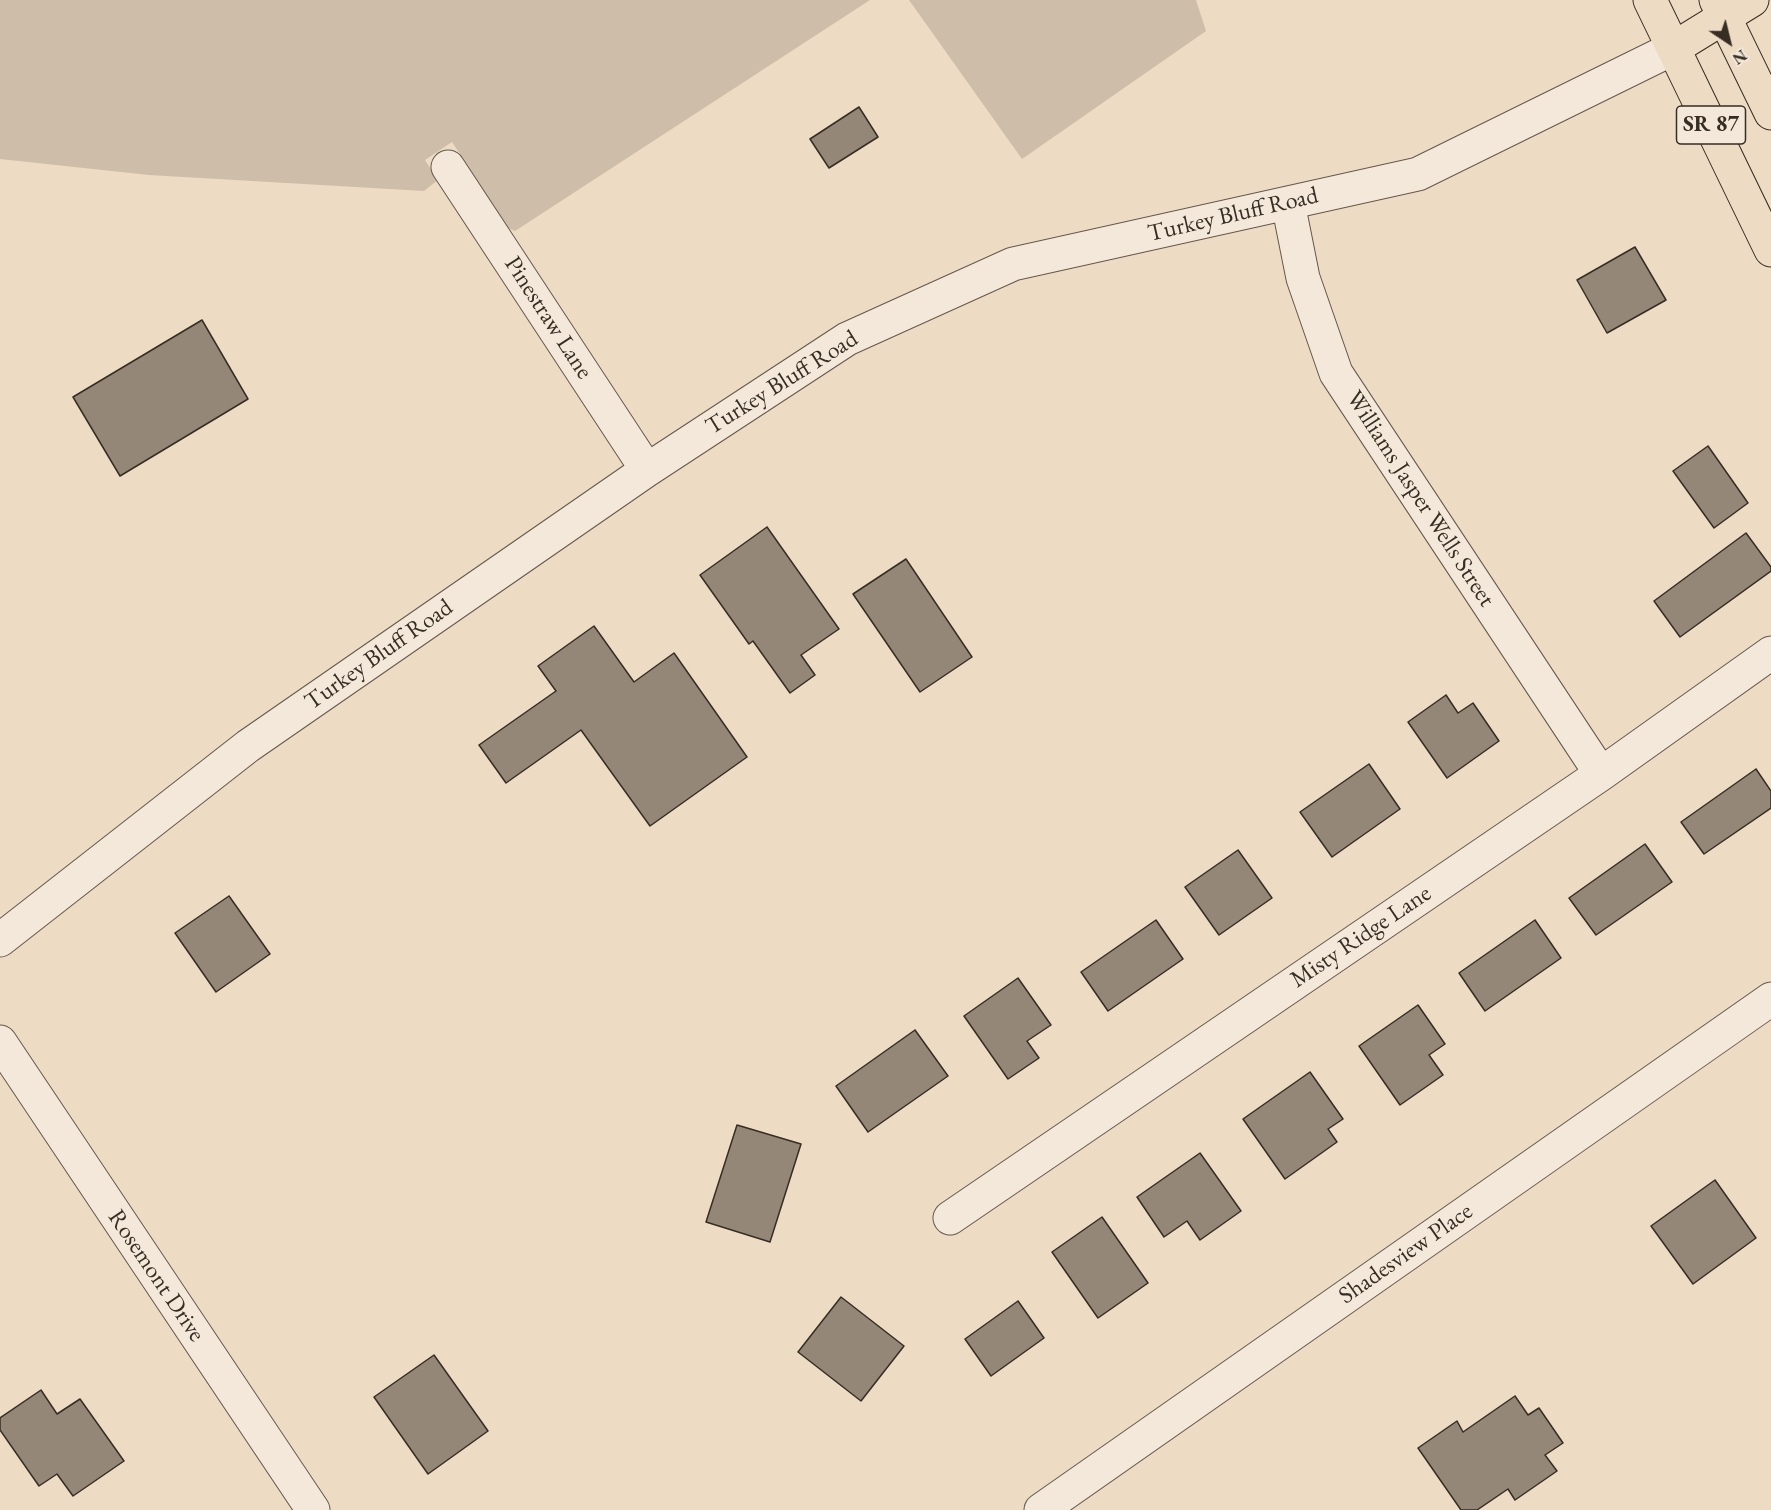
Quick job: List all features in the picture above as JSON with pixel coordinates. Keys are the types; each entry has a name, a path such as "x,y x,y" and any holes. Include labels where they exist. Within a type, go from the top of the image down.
{"main road":[{"name":"SR 87","path":"1650,0 1771,250"},
{"path":"1674,48 1720,8 1752,0"},
{"name":"SR 87","path":"1720,8 1771,113"}],"street":[{"name":"Turkey Bluff Road","path":"0,940 248,746 647,470 847,339 1013,264 1418,174 1674,48"},
{"name":"Pinestraw Lane","path":"448,167 647,470"},
{"name":"Williams Jasper Wells Street","path":"1288,203 1303,278 1336,373 1600,774"},
{"name":"Misty Ridge Lane","path":"950,1218 1600,774 1771,653"},
{"name":"Shadesview Place","path":"1041,1510 1771,999"},
{"name":"Rosemont Drive","path":"0,1042 313,1510"}],"shaded area":[{"path":"0,0 870,0 515,231 508,228 452,142 425,160 438,180 424,191 149,175 0,159"},
{"path":"909,0 1196,0 1206,31 1022,159"}],"building":[{"path":"859,107 878,137 829,168 810,139"},
{"path":"1635,247 1666,300 1607,333 1577,280"},
{"path":"202,320 248,399 120,476 73,397"},
{"path":"1708,446 1748,503 1714,528 1673,471"},
{"path":"767,527 839,629 801,655 815,675 790,693 753,641 749,644 700,575"},
{"path":"1746,533 1771,567 1771,571 1680,637 1654,601"},
{"path":"906,559 972,657 920,692 853,594"},
{"path":"594,626 634,682 674,653 747,757 650,826 581,730 506,783 479,745 556,691 538,666"},
{"path":"1446,695 1458,713 1473,703 1499,741 1447,778 1408,722"},
{"path":"1369,764 1400,809 1332,857 1300,812"},
{"path":"1756,769 1771,791 1771,808 1704,854 1681,822"},
{"path":"1645,844 1672,882 1596,935 1569,898"},
{"path":"1238,850 1272,898 1219,935 1185,887"},
{"path":"229,896 270,954 216,992 175,933"},
{"path":"1156,920 1183,959 1108,1011 1081,972"},
{"path":"1535,920 1561,958 1485,1011 1459,973"},
{"path":"1018,978 1051,1025 1027,1041 1039,1058 1008,1079 964,1016"},
{"path":"1418,1005 1445,1044 1429,1055 1443,1075 1400,1105 1359,1046"},
{"path":"915,1030 948,1076 868,1132 836,1086"},
{"path":"1310,1072 1343,1119 1328,1129 1337,1142 1285,1179 1243,1119"},
{"path":"737,1125 801,1144 770,1242 706,1222"},
{"path":"1200,1153 1241,1211 1200,1240 1187,1221 1164,1237 1137,1197"},
{"path":"1715,1180 1756,1238 1693,1284 1651,1226"},
{"path":"1102,1217 1148,1283 1098,1318 1052,1252"},
{"path":"841,1297 904,1346 861,1401 798,1352"},
{"path":"1018,1301 1044,1338 991,1376 965,1339"},
{"path":"434,1355 488,1431 428,1474 374,1397"},
{"path":"41,1390 57,1414 80,1399 124,1461 73,1496 57,1474 39,1486 0,1430 0,1418"},
{"path":"1515,1396 1528,1415 1539,1408 1563,1443 1545,1455 1557,1471 1515,1500 1508,1489 1477,1510 1461,1510 1418,1448 1457,1421 1463,1432"}]}
